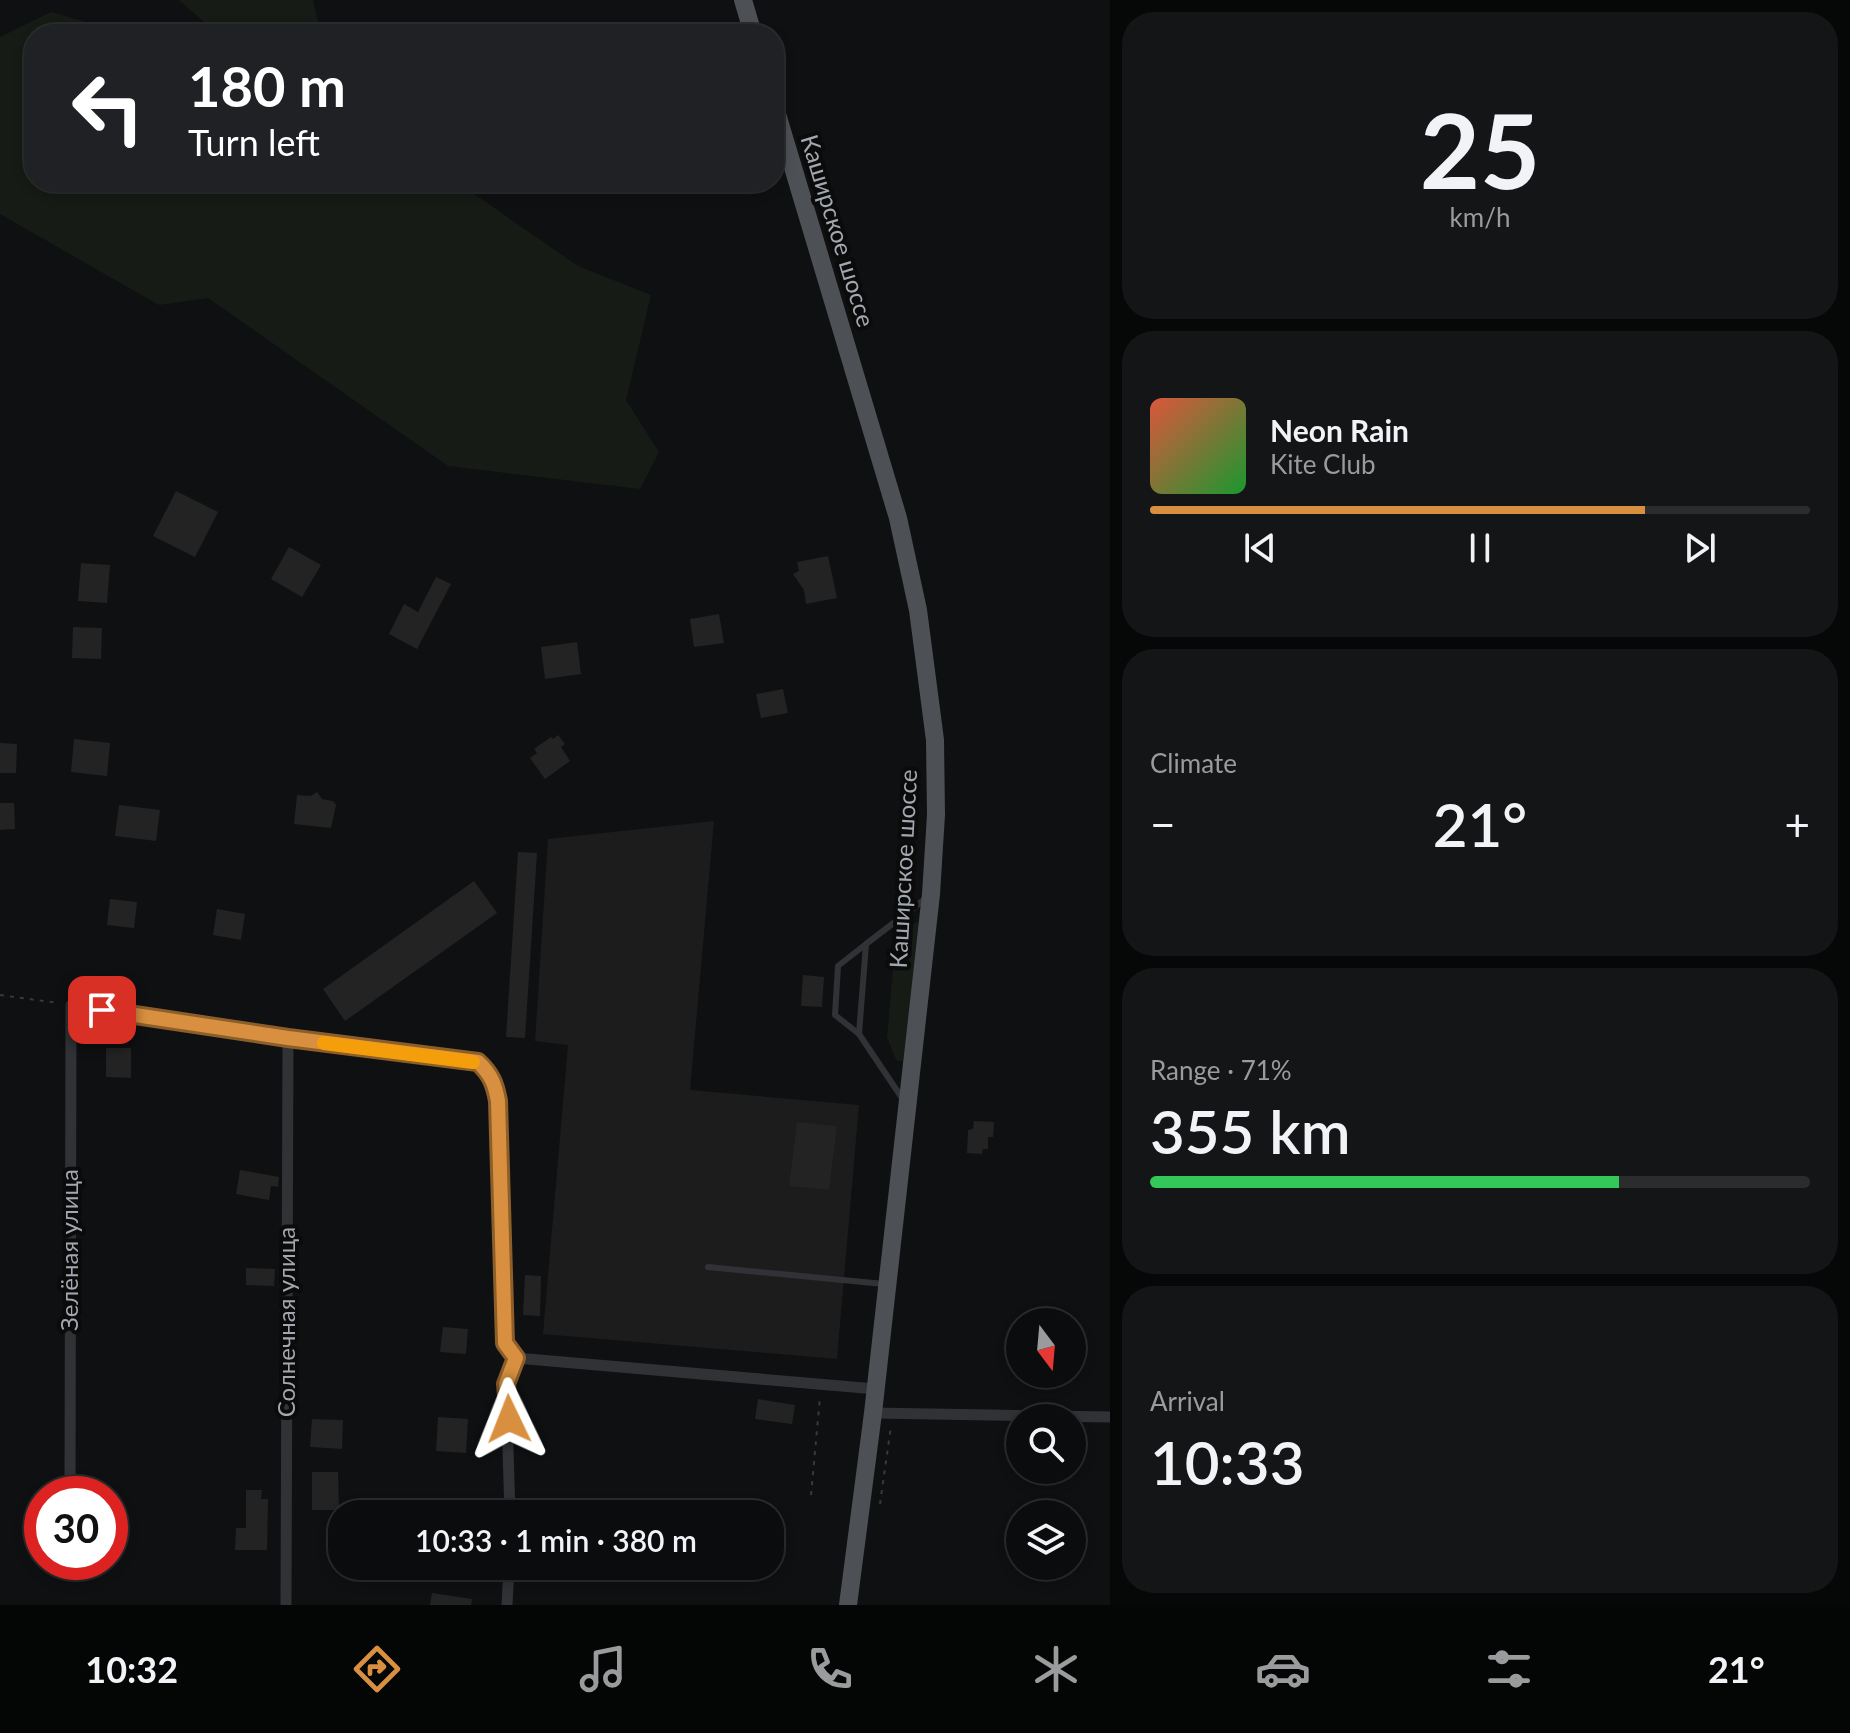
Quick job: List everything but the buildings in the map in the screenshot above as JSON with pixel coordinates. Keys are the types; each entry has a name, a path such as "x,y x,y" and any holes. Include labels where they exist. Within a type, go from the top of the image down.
{"main road":[{"path":"743,0 750,24"},
{"name":"Каширское шоссе","path":"784,137 898,518 918,610 935,740 936,815 931,894 876,1389 848,1605"}],"street":[{"path":"71,1005 288,1038 478,1062 495,1084 498,1101 505,1343 516,1358 876,1389"},
{"name":"Зелёная улица","path":"70,1476 71,1005"},
{"name":"Солнечная улица","path":"286,1605 288,1038"},
{"path":"510,1500 506,1384 516,1358"},
{"path":"873,1413 1110,1417"},
{"path":"507,1605 508,1580"}],"lane":[{"path":"907,1106 859,1034 835,1015 838,966 931,894"},
{"path":"859,1034 866,944"},
{"path":"708,1267 887,1284"}],"path":[{"path":"0,995 71,1005"},
{"path":"811,1495 822,1384"},
{"path":"880,1504 892,1413"}],"shaded area":[{"path":"179,0 313,0 319,24 206,24"},
{"path":"51,12 93,24 27,24"},
{"path":"24,25 24,192 471,192 578,266 651,295 626,400 659,452 640,489 448,466 208,298 159,305 0,214 0,37"},
{"path":"714,821 690,1090 859,1105 837,1359 543,1334 568,1045 535,1041 548,839"},
{"path":"919,922 903,1062 896,1060 887,1037 895,947 906,925"}],"slow traffic":[{"path":"324,1043 473,1062"}],"route":[{"path":"102,1010 478,1062 487,1070 495,1084 498,1101 505,1343 516,1358 506,1384 509,1419"}]}
